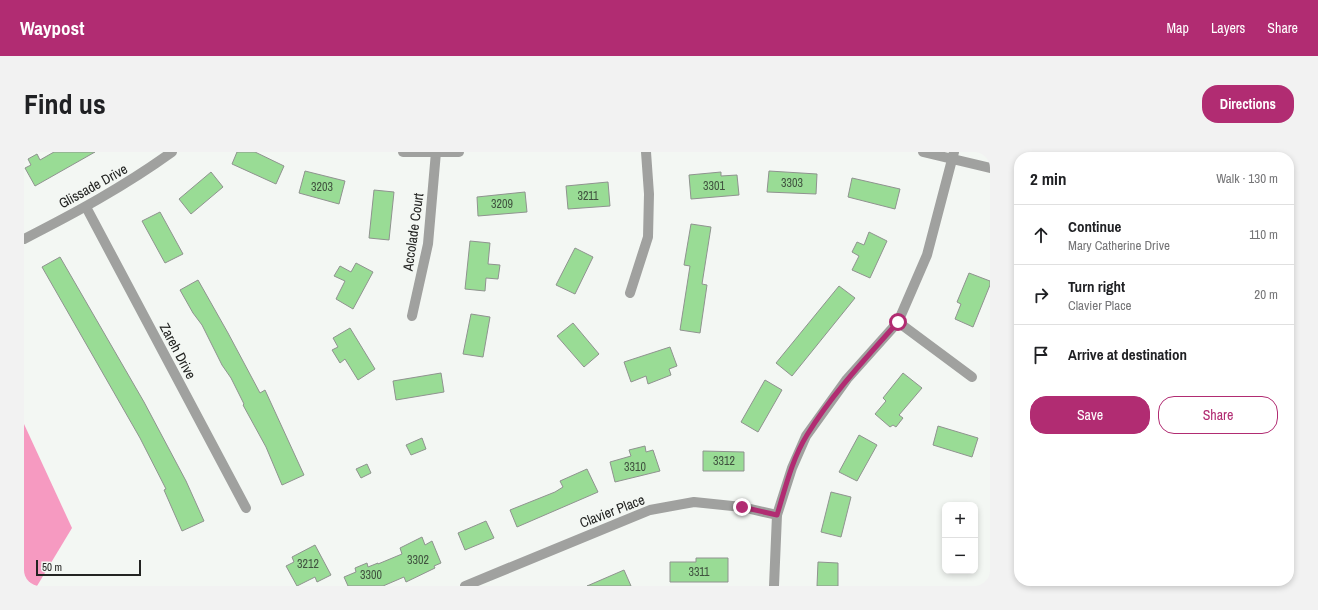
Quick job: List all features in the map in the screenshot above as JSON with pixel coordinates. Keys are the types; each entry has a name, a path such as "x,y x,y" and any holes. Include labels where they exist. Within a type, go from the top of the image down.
{"street":[{"name":"Glissade Drive","path":"24,239 86,207 140,175 172,152"},
{"path":"403,152 459,152"},
{"path":"630,293 648,237 649,194 646,152"},
{"path":"923,152 953,155 990,168"},
{"name":"Accolade Court","path":"412,316 428,244 436,153"},
{"path":"774,586 777,515 792,468 806,436 847,378 898,322 927,255 953,155"},
{"name":"Zareh Drive","path":"86,207 246,508"},
{"path":"898,322 972,377"},
{"name":"Clavier Place","path":"465,586 650,510 694,502 742,507 777,515"}],"shaded area":[{"path":"24,424 72,528 37,586 24,586"}],"building":[{"path":"54,152 95,152 35,186 25,168 31,165 28,159 37,154 40,160"},
{"path":"237,152 255,152 284,166 276,184 232,164"},
{"path":"305,171 345,181 339,204 299,193"},
{"path":"769,171 817,174 816,194 767,192"},
{"path":"211,172 223,187 191,214 179,199"},
{"path":"721,172 721,176 737,175 739,195 691,199 689,175"},
{"path":"852,178 900,189 895,209 848,197"},
{"path":"608,182 610,206 568,209 566,186"},
{"path":"374,190 394,192 389,240 369,238"},
{"path":"525,192 527,212 478,216 477,197"},
{"path":"160,212 183,254 165,263 142,221"},
{"path":"691,224 711,227 702,284 707,285 700,333 680,330 690,266 684,265"},
{"path":"869,232 887,241 870,278 852,270 859,256 852,252 857,242 864,245"},
{"path":"470,241 490,243 488,264 500,265 498,279 486,278 485,291 465,289"},
{"path":"575,248 593,257 575,294 556,285"},
{"path":"60,257 144,402 186,481 204,521 182,531 164,490 166,489 140,438 42,267"},
{"path":"356,263 373,272 353,309 336,299 345,281 334,276 340,266 351,272"},
{"path":"969,273 990,281 990,285 973,327 955,319 961,304 957,302"},
{"path":"198,280 260,393 265,390 304,475 282,485 266,447 243,405 244,404 231,378 222,365 202,325 193,313 180,290"},
{"path":"839,286 855,298 792,376 776,363"},
{"path":"471,314 490,317 483,357 463,354"},
{"path":"573,323 599,354 584,367 557,336"},
{"path":"350,328 375,369 358,380 345,359 340,363 332,350 338,347 333,338"},
{"path":"670,347 677,366 669,369 671,375 648,384 646,376 631,382 624,362"},
{"path":"441,373 444,392 396,400 393,381"},
{"path":"903,373 922,388 899,415 903,418 896,427 893,425 890,427 875,414 886,401 883,398"},
{"path":"765,380 782,390 758,432 741,422"},
{"path":"938,426 978,438 972,457 933,445"},
{"path":"859,435 877,445 857,481 839,472"},
{"path":"422,438 426,449 411,455 406,445"},
{"path":"645,446 646,452 653,450 660,471 615,482 610,462 631,456 629,450"},
{"path":"703,451 744,452 744,471 703,471"},
{"path":"367,464 371,473 361,478 356,469"},
{"path":"587,469 598,492 517,527 510,510 555,492 563,487 560,481"},
{"path":"831,492 851,497 841,537 821,532"},
{"path":"486,521 494,538 465,550 458,533"},
{"path":"422,537 425,545 432,541 441,563 434,566 435,568 406,582 404,577 383,586 348,586 344,577 356,572 355,568 367,563 368,567 402,554 400,548"},
{"path":"315,545 331,575 317,582 315,577 297,586 286,566 294,562 292,557"},
{"path":"696,558 728,558 728,582 670,582 670,562 696,562"},
{"path":"818,562 838,563 838,586 817,586"},
{"path":"624,570 631,586 587,586"}],"route":[{"path":"742,507 777,515 792,468 806,436 847,378 898,322"}]}
